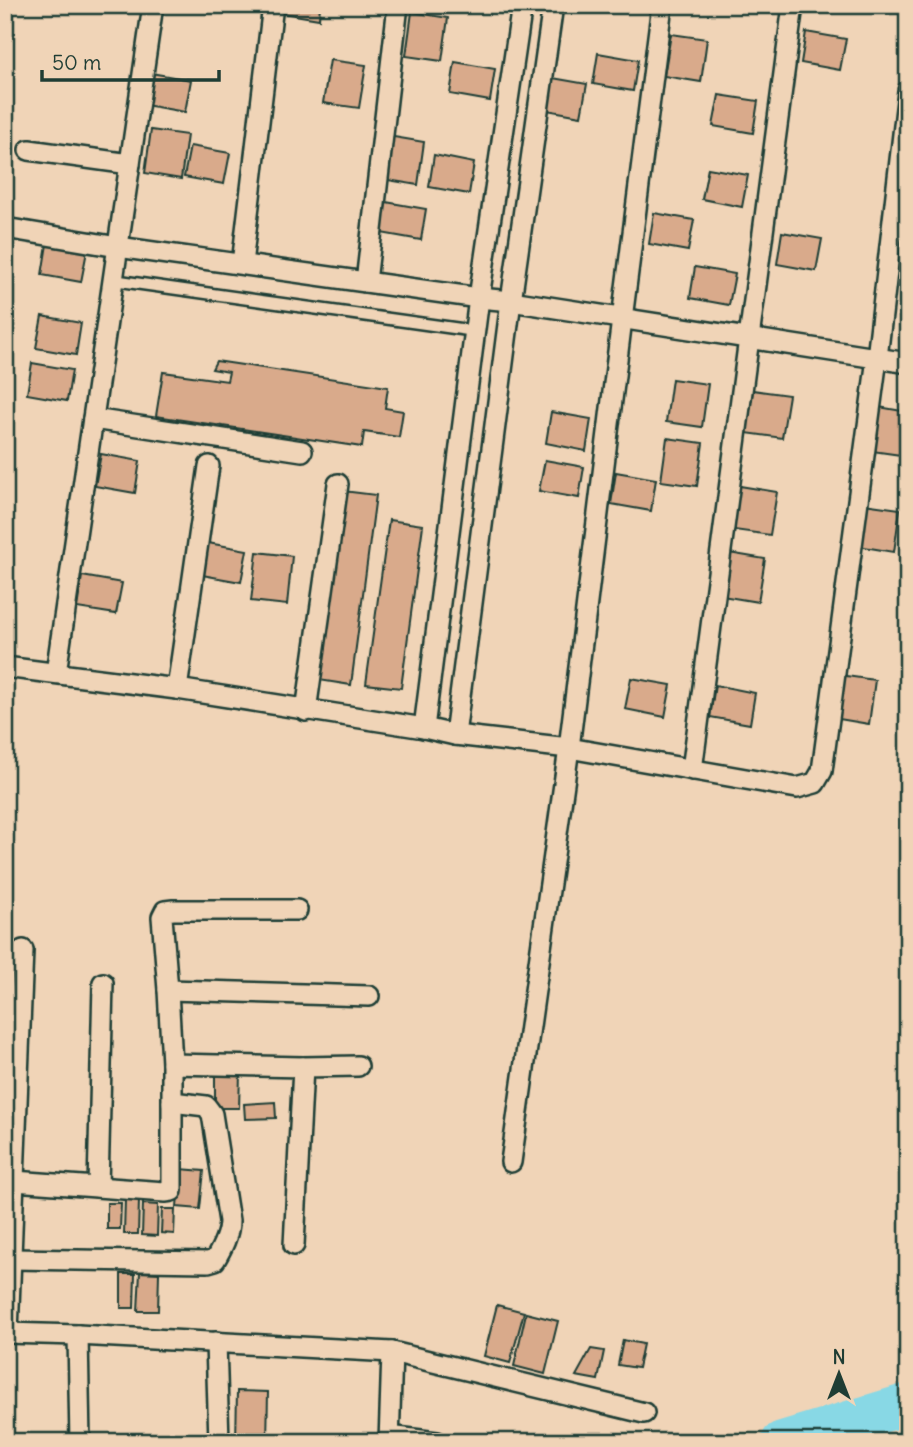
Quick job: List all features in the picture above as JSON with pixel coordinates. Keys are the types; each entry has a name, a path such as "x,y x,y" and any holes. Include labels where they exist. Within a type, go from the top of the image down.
{"street":[{"path":"56,673 153,5"},
{"path":"242,264 273,5"},
{"path":"366,282 398,5"},
{"path":"424,728 479,298 522,5"},
{"path":"455,735 552,5"},
{"path":"511,1162 569,748 662,5"},
{"path":"692,770 793,5"},
{"path":"5,667 177,690 455,735 569,748 797,788 814,783 822,771 877,358 908,91"},
{"path":"29,150 130,164"},
{"path":"5,228 118,247 511,301 908,363"},
{"path":"93,419 302,451"},
{"path":"177,690 209,466"},
{"path":"306,711 338,484"},
{"path":"14,1181 172,1191 172,1064 162,917 165,911 173,910 297,910"},
{"path":"23,950 7,1333 392,1352 644,1413"},
{"path":"98,1187 103,983"},
{"path":"168,990 369,996"},
{"path":"172,1064 358,1066"},
{"path":"294,1245 303,1067"},
{"path":"11,1259 208,1262 215,1259 229,1230 229,1221 212,1114 206,1105 172,1102"},
{"path":"78,1335 80,1442"},
{"path":"216,1342 219,1442"},
{"path":"392,1352 389,1439 437,1442"}],"lane":[{"path":"113,280 475,331"}],"building":[{"path":"284,5 320,5 319,19 282,13"},
{"path":"412,12 448,18 442,61 406,56"},
{"path":"806,32 846,39 840,70 801,63"},
{"path":"671,34 707,39 701,82 664,76"},
{"path":"598,53 638,60 633,91 593,84"},
{"path":"330,60 366,65 359,108 323,103"},
{"path":"455,62 495,69 490,101 450,94"},
{"path":"151,73 191,80 185,112 145,105"},
{"path":"547,77 587,84 581,116 541,109"},
{"path":"719,95 758,101 753,133 713,126"},
{"path":"151,130 187,135 181,179 145,173"},
{"path":"388,136 424,142 418,185 382,179"},
{"path":"190,146 230,153 224,184 184,177"},
{"path":"434,155 474,163 469,194 429,187"},
{"path":"708,168 748,175 742,207 702,199"},
{"path":"386,202 426,209 421,240 381,233"},
{"path":"654,213 694,220 688,251 649,244"},
{"path":"782,232 822,239 816,271 777,264"},
{"path":"47,244 87,251 81,282 42,275"},
{"path":"695,267 735,274 729,305 690,298"},
{"path":"42,316 81,323 76,355 36,348"},
{"path":"216,361 388,387 385,408 403,411 399,437 364,432 362,447 156,416 163,372 227,381 229,372 212,369"},
{"path":"32,363 72,370 67,401 27,394"},
{"path":"672,379 708,384 702,427 666,422"},
{"path":"753,390 789,395 782,438 746,433"},
{"path":"879,407 908,412 908,456 872,451"},
{"path":"551,412 591,419 586,451 546,443"},
{"path":"667,438 703,443 697,486 661,481"},
{"path":"101,454 140,461 135,493 95,486"},
{"path":"545,460 584,467 579,498 539,491"},
{"path":"616,472 656,479 651,511 611,504"},
{"path":"740,486 777,492 770,535 734,530"},
{"path":"343,491 376,495 351,685 319,680"},
{"path":"864,504 900,509 894,552 858,546"},
{"path":"389,520 423,525 401,688 366,684"},
{"path":"208,543 247,550 241,582 202,575"},
{"path":"257,552 292,556 287,605 251,601"},
{"path":"729,553 765,559 758,602 722,596"},
{"path":"82,576 122,583 116,614 77,608"},
{"path":"839,675 875,680 869,724 833,718"},
{"path":"631,678 671,685 665,717 625,709"},
{"path":"715,685 755,693 750,724 710,717"},
{"path":"215,1073 240,1073 239,1108 215,1108"},
{"path":"275,1102 276,1118 245,1119 244,1104"},
{"path":"180,1169 204,1171 200,1209 177,1207"},
{"path":"125,1199 139,1200 138,1234 124,1234"},
{"path":"107,1203 121,1203 120,1229 107,1229"},
{"path":"143,1204 158,1205 157,1236 142,1235"},
{"path":"162,1209 175,1209 174,1234 161,1233"},
{"path":"140,1272 159,1273 158,1311 138,1311"},
{"path":"121,1274 135,1274 134,1308 121,1308"},
{"path":"497,1305 524,1312 510,1363 484,1356"},
{"path":"526,1313 558,1321 545,1374 514,1366"},
{"path":"623,1340 643,1344 638,1368 618,1365"},
{"path":"591,1349 604,1351 598,1380 576,1376"},
{"path":"237,1391 268,1392 267,1442 236,1442"}],"waterway":[{"path":"782,1442 908,1404"}]}
